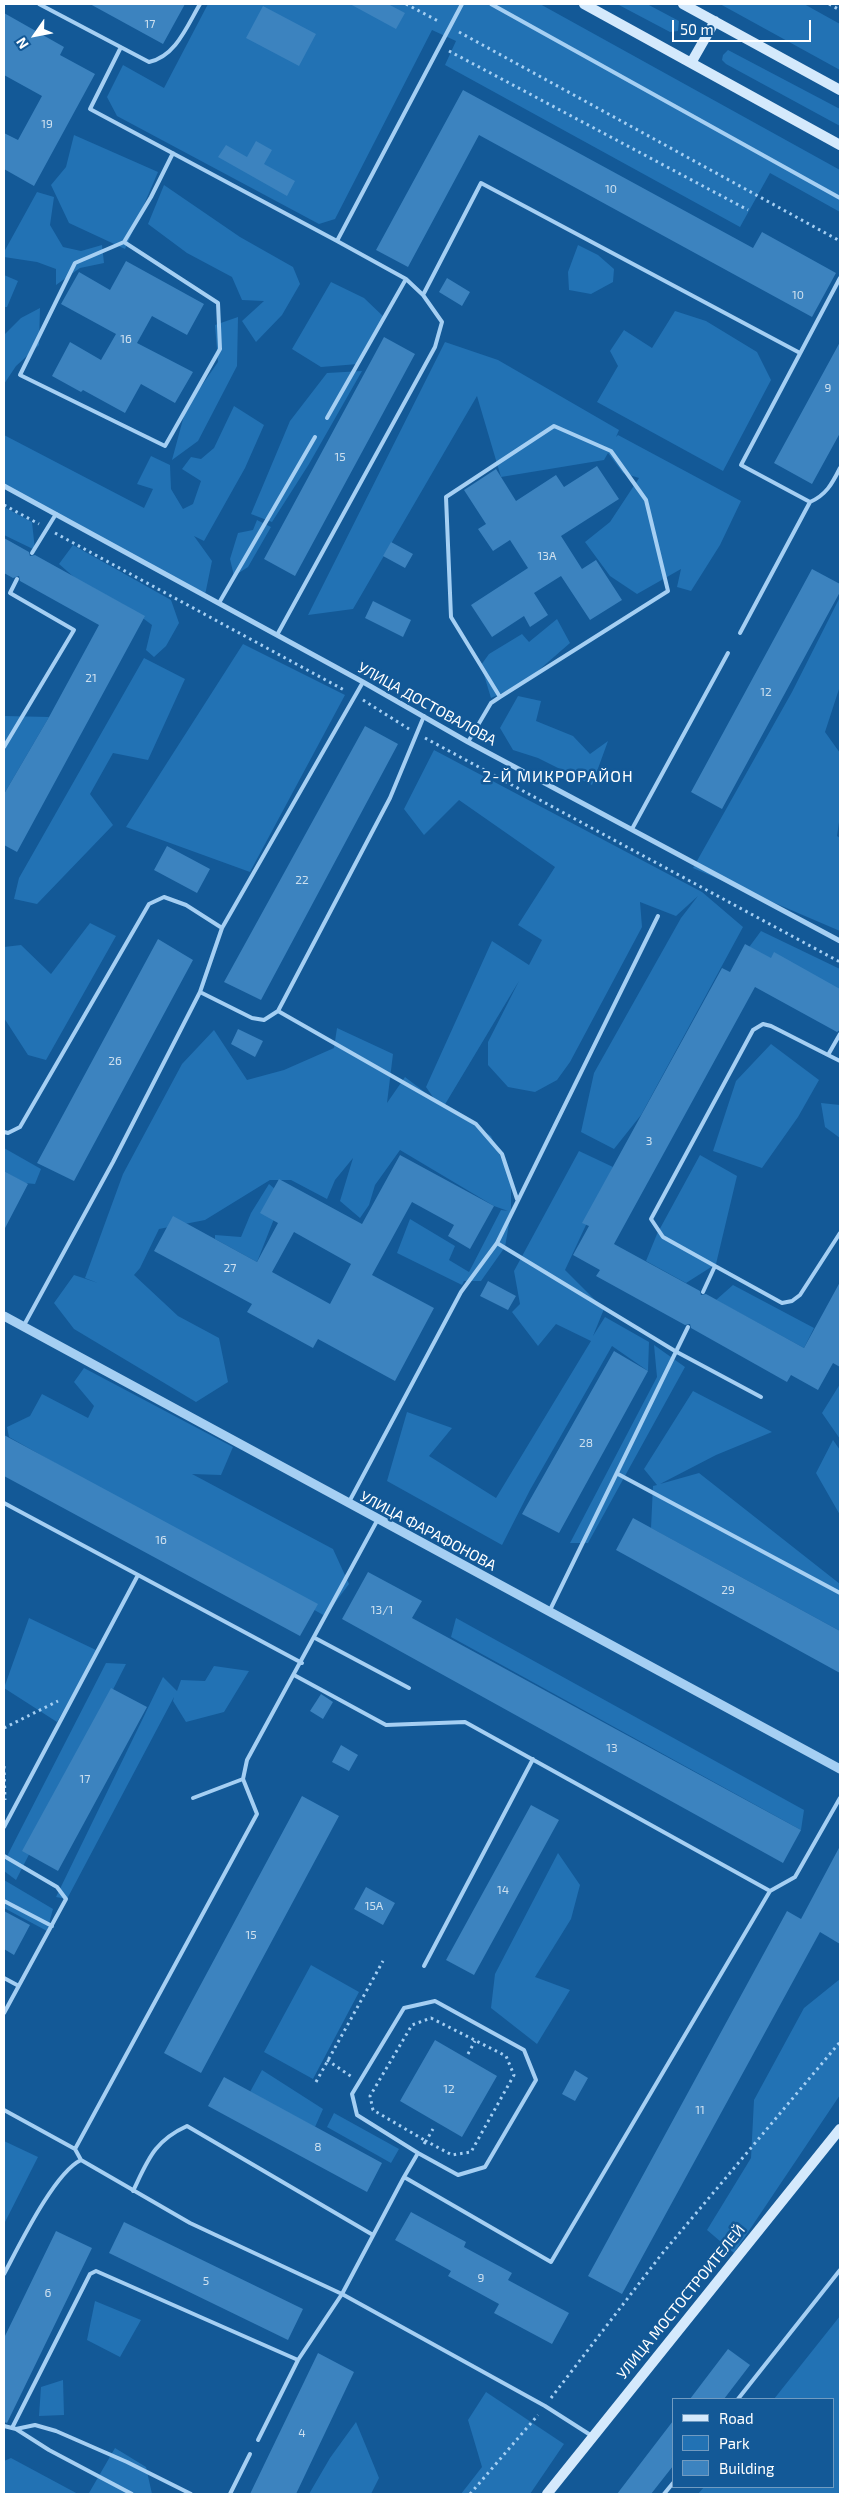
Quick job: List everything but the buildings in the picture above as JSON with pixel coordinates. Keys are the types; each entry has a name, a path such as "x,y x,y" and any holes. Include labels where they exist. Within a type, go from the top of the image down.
{"main road":[{"path":"584,4 840,144"},
{"path":"683,4 840,90"},
{"path":"691,63 714,21"},
{"name":"УЛИЦА МОСТОСТРОИТЕЛЕЙ","path":"547,2494 840,2129"}],"street":[{"name":"УЛИЦА ДОСТОВАЛОВА","path":"4,486 424,716 468,742 840,941"},
{"name":"УЛИЦА ФАРАФОНОВА","path":"4,1316 840,1769"}],"lane":[{"path":"39,4 149,62 161,60 176,44 200,4"},
{"path":"337,240 462,4"},
{"path":"490,4 840,198"},
{"path":"120,48 90,109 337,240 406,279 423,295 442,322 434,347 277,635"},
{"path":"124,242 218,304 220,349 165,446 20,375 75,263 124,242 151,197 173,154"},
{"path":"423,295 481,183 800,353"},
{"path":"810,502 741,465 840,278"},
{"path":"327,418 406,279"},
{"path":"468,742 491,703 668,591 646,500 611,452 554,426 446,497 451,617 500,697"},
{"path":"219,604 315,437"},
{"path":"740,633 810,502 820,498 829,489 840,468"},
{"path":"32,553 56,514"},
{"path":"10,593 16,580"},
{"path":"4,590 74,630 4,747"},
{"path":"632,829 728,653"},
{"path":"23,1327 113,1162 200,992 222,928 362,682"},
{"path":"200,992 252,1018 264,1020 278,1011 390,798 424,716"},
{"path":"4,1132 8,1134 20,1127 149,904 164,897 186,905 222,928"},
{"path":"349,1503 461,1292 496,1243 658,916"},
{"path":"278,1011 476,1124 502,1154 517,1199"},
{"path":"840,1061 771,1026 764,1024 753,1030 651,1219 663,1237 782,1303 792,1301 800,1295 840,1233"},
{"path":"828,1055 840,1034"},
{"path":"496,1243 675,1351 761,1397"},
{"path":"703,1292 715,1266"},
{"path":"549,1612 618,1474 688,1326"},
{"path":"618,1474 840,1593"},
{"path":"4,1503 302,1663"},
{"path":"75,2149 257,1814 243,1779 247,1760 302,1663 378,1519"},
{"path":"4,1827 138,1575"},
{"path":"315,1638 409,1688"},
{"path":"294,1675 386,1725 465,1722 770,1891"},
{"path":"424,1966 533,1759"},
{"path":"193,1798 243,1779"},
{"path":"404,2177 552,2262 770,1891 794,1877 840,1798"},
{"path":"4,1856 56,1887 63,1893 66,1899 17,1985 4,2013"},
{"path":"4,1901 52,1926"},
{"path":"4,1978 17,1985"},
{"path":"435,2001 524,2050 536,2080 485,2167 458,2175 418,2153 357,2115 352,2094 404,2008 435,2001"},
{"path":"4,2110 75,2149 81,2160 133,2191 190,2222 342,2294 545,2406 593,2436"},
{"path":"133,2191 153,2152 170,2134 187,2126 373,2235"},
{"path":"258,2440 298,2360 342,2294 418,2153"},
{"path":"4,2274 28,2230 66,2170 81,2160"},
{"path":"739,2398 840,2270"},
{"path":"14,2428 90,2274 96,2271 298,2360"},
{"path":"4,2426 14,2428 35,2425 56,2431 127,2462 191,2494"},
{"path":"14,2428 50,2450 132,2494"},
{"path":"230,2494 250,2454"},
{"path":"664,2494 672,2484"}],"path":[{"path":"406,4 840,240"},
{"path":"829,4 840,10"},
{"path":"440,46 748,210"},
{"path":"4,1728 76,1692"},
{"path":"4,1766 8,1819"},
{"path":"316,2082 383,1961"},
{"path":"430,2018 506,2056 514,2075 470,2152 452,2155 426,2141 373,2110 370,2096 412,2025 430,2018"},
{"path":"468,2054 475,2041"},
{"path":"470,2494 545,2406 661,2255 840,2042"},
{"path":"418,2153 433,2129"}],"green space":[{"path":"208,4 540,4 840,170 840,212 770,173 740,227 445,65 456,41 432,30 335,219 319,224 117,116 107,97 123,65 164,88"},
{"path":"617,4 647,4 679,21 678,31 670,32"},
{"path":"720,4 804,4 840,24 840,70"},
{"path":"728,50 840,109 840,126 726,64 722,60 723,55"},
{"path":"74,135 158,172 125,249 69,223 51,185 66,167"},
{"path":"164,185 240,237 293,267 300,284 282,315 256,342 242,321 264,301 242,300 232,277 187,253 148,224"},
{"path":"37,192 54,197 50,225 63,247 81,251 102,245 104,263 80,268 56,285 56,269 37,262 4,257 4,252"},
{"path":"578,245 598,255 614,269 613,282 591,294 569,290 568,272"},
{"path":"4,275 18,281 7,307 4,307"},
{"path":"331,282 364,298 385,318 358,364 321,367 292,349"},
{"path":"40,308 39,345 16,366 4,384 4,335 21,318"},
{"path":"675,311 706,321 757,352 771,380 723,471 597,402 618,366 610,351 624,330 652,348"},
{"path":"238,317 237,366 198,441 172,460 186,408 218,362 215,325"},
{"path":"445,342 498,360 619,430 616,437 618,435 741,501 720,545 691,591 677,587 681,569 637,594 610,576 585,542 610,522 639,478 623,473 608,453 604,460 501,477 477,396 353,609 308,615"},
{"path":"362,371 309,464 272,522 251,514 290,421 327,373"},
{"path":"234,406 264,425 245,468 204,541 194,536 212,561 205,595 4,486 4,435 144,508 153,489 137,484 151,456 170,465 171,489 183,509 193,504 201,481 182,469 191,457 201,459 214,448"},
{"path":"4,507 32,522 35,550 4,535"},
{"path":"257,520 271,527 248,567 234,576 230,559 238,533 253,530"},
{"path":"73,545 171,600 179,623 166,646 154,657 146,650 152,625 128,607 75,578 59,564"},
{"path":"840,597 840,686 825,732 840,753 840,815 837,836 840,838 840,931 693,868 792,692"},
{"path":"557,619 570,643 524,683 491,698 481,665 489,654 522,634 529,642"},
{"path":"243,644 345,695 250,872 126,827"},
{"path":"144,658 185,679 148,760 113,753 90,794 113,825 37,904 14,899 19,878"},
{"path":"518,696 541,701 536,721 573,736 590,754 608,741 592,785 538,758 513,750 500,728"},
{"path":"4,716 49,717 4,794"},
{"path":"434,750 702,892 743,927 641,1115 614,1149 581,1132 594,1073 681,918 698,896 676,916 640,902 642,927 570,1062 557,1080 535,1092 508,1087 488,1065 488,1042 519,981 444,1106 491,1136 511,1180 511,1212 505,1247 481,1281 464,1281 462,1285 397,1253 410,1219 455,1246 449,1260 469,1272 501,1210 508,1211 494,1206 400,1150 375,1185 369,1205 360,1218 340,1201 353,1158 335,1180 327,1199 291,1180 270,1180 205,1220 159,1229 140,1268 134,1275 178,1316 219,1338 228,1382 196,1402 74,1329 54,1303 74,1275 98,1283 85,1278 123,1174 182,1064 214,1030 247,1080 284,1070 334,1048 337,1028 393,1054 387,1103 405,1077 435,1100 426,1087 492,941 529,965 542,940 518,925 555,867 459,800 424,835 404,809"},
{"path":"90,923 116,936 46,1060 28,1055 4,1018 4,947 21,945 51,974"},
{"path":"761,931 840,969 840,990 747,950"},
{"path":"771,1044 819,1080 798,1117 762,1168 713,1151 736,1081"},
{"path":"821,1103 840,1105 840,1138 825,1127"},
{"path":"4,1148 41,1169 35,1184 25,1183 4,1171"},
{"path":"579,1151 613,1167 565,1270 604,1309 593,1336 605,1317 649,1342 648,1371 612,1346 530,1490 502,1545 387,1481 407,1412 452,1428 429,1456 496,1498 591,1341 556,1324 538,1346 512,1312 520,1304 514,1271"},
{"path":"700,1155 737,1176 716,1264 686,1283 646,1261 657,1234"},
{"path":"269,1184 283,1196 257,1262 215,1239 215,1235 241,1237 251,1213"},
{"path":"733,1285 814,1328 804,1348 716,1300"},
{"path":"654,1345 685,1367 588,1543 570,1543 657,1377"},
{"path":"84,1368 233,1447 221,1475 192,1474 333,1549 349,1584 325,1616 9,1437 7,1427 30,1416 42,1394 88,1418 94,1406 74,1382"},
{"path":"840,1384 840,1439 822,1413"},
{"path":"693,1391 772,1432 716,1455 660,1484 699,1473 840,1584 840,1631 651,1528 653,1486 657,1485 644,1469"},
{"path":"833,1440 840,1450 840,1515 816,1473"},
{"path":"29,1618 98,1651 57,1722 4,1688"},
{"path":"456,1618 804,1810 801,1830 451,1637"},
{"path":"106,1663 126,1664 16,1880 4,1871 4,1862"},
{"path":"214,1666 249,1671 224,1712 186,1722 173,1701 174,1697 67,1899 56,1897 163,1677 177,1691 181,1680 205,1681"},
{"path":"558,1853 580,1885 571,1919 535,1977 570,1990 537,2044 491,2008 495,1974"},
{"path":"4,1880 53,1909 47,1931 4,1908"},
{"path":"311,1965 359,1992 313,2079 264,2052"},
{"path":"840,1979 840,2095 734,2253 707,2230 751,2158 754,2100 804,2008"},
{"path":"262,2070 323,2109 315,2127 250,2092"},
{"path":"334,2113 399,2149 391,2163 327,2127"},
{"path":"4,2141 38,2157 4,2224"},
{"path":"95,2301 141,2320 120,2357 87,2340"},
{"path":"840,2316 840,2494 698,2494 703,2488 834,2488 834,2398 775,2398"},
{"path":"63,2380 64,2415 39,2416 41,2387"},
{"path":"486,2392 564,2444 530,2494 461,2494 482,2467 468,2420"},
{"path":"356,2422 379,2478 371,2494 309,2494 330,2458"},
{"path":"115,2448 146,2467 152,2494 89,2493"},
{"path":"11,2458 78,2494 4,2494 4,2461"}],"district":[{"name":"2-Й МИКРОРАЙОН","path":"558,777"}]}
